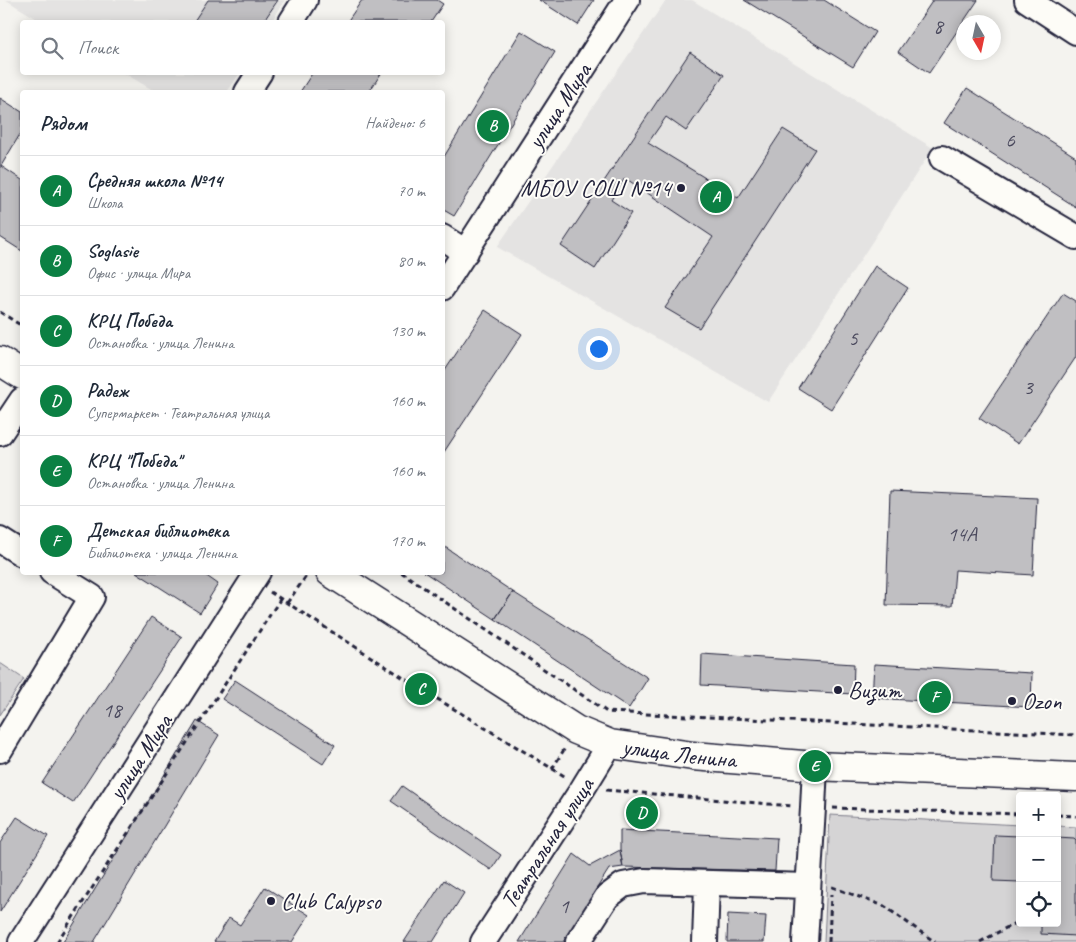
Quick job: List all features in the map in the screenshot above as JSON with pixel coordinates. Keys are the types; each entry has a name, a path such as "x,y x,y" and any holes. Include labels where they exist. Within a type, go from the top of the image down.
{"main road":[{"path":"0,361 20,374"},
{"name":"улица Ленина","path":"335,575 576,730 610,744 693,756 815,766 1076,777"}],"street":[{"path":"292,20 305,0"},
{"name":"улица Мира","path":"445,284 627,0"},
{"path":"1027,0 1076,32"},
{"path":"248,90 258,75"},
{"path":"942,158 1076,237"},
{"path":"445,239 466,252"},
{"path":"0,433 20,403"},
{"path":"0,540 20,553"},
{"path":"0,750 92,597 57,575"},
{"name":"улица Мира","path":"21,942 256,575"},
{"name":"Театральная улица","path":"483,942 584,788 610,744"},
{"path":"805,942 815,766"},
{"path":"578,942 607,897 623,885 644,881 808,886"},
{"path":"705,942 707,883"}],"path":[{"path":"0,312 20,325"},
{"path":"287,603 307,575"},
{"path":"405,575 607,712 1076,735"},
{"path":"57,942 280,598"},
{"path":"1061,815 1076,816"},
{"path":"832,887 884,906 935,942"},
{"path":"980,942 1016,923"}],"shaded area":[{"path":"6,0 285,0 272,20 39,20"},
{"path":"666,0 692,0 933,148 768,402 497,247"},
{"path":"127,75 239,75 228,90 153,90"},
{"path":"0,663 24,679 0,715"},
{"path":"830,815 1016,825 1016,927 1061,927 1061,826 1076,827 1076,942 824,942"}],"building":[{"path":"208,0 278,0 264,20 195,20"},
{"path":"362,0 437,0 443,4 432,20 348,20"},
{"path":"539,0 594,0 578,25"},
{"path":"744,0 824,0 875,32 853,67"},
{"path":"933,0 978,0 968,15 956,15 956,33 929,73 898,52"},
{"path":"521,31 555,52 454,216 445,211 445,155"},
{"name":"МБОУ СОШ №14","path":"690,52 724,75 686,131 666,117 648,143 738,198 783,129 815,149 699,328 665,308 713,237 625,178 611,200 631,213 595,269 561,246"},
{"path":"311,75 380,75 370,90 301,90"},
{"path":"967,88 1076,157 1076,207 944,123"},
{"path":"0,98 20,111 20,134 1,166 20,179 20,250 0,237"},
{"path":"875,266 908,288 831,409 798,388"},
{"path":"1063,293 1076,301 1076,357 1018,444 979,418"},
{"path":"485,310 522,334 445,450 445,370"},
{"path":"890,491 1037,498 1033,575 955,570 952,606 886,605"},
{"path":"445,547 513,592 495,619 429,575 445,575"},
{"path":"141,575 205,575 218,584 200,613"},
{"path":"513,592 648,678 629,708 495,619"},
{"path":"151,617 182,637 73,803 42,783"},
{"path":"702,654 854,664 853,694 701,685"},
{"path":"874,664 1032,673 1031,707 872,698"},
{"path":"235,680 335,745 323,764 222,699"},
{"path":"197,721 219,735 94,942 63,942"},
{"path":"402,786 501,855 491,870 391,801"},
{"path":"17,817 48,836 0,912 0,843"},
{"path":"620,830 777,838 775,871 623,867 620,850"},
{"path":"995,835 1016,836 1016,882 993,881"},
{"path":"1061,838 1074,839 1076,841 1076,936 1041,934 1041,927 1061,927"},
{"path":"620,850 623,867 609,869 563,942 519,942 574,854 590,866"},
{"path":"444,880 464,893 433,942 404,942"},
{"name":"Club Calypso","path":"265,887 309,915 292,942 214,942 229,918 240,925"},
{"path":"728,914 766,916 764,942 727,942"}],"place":[{"name":"Soglasie","path":"493,126"},
{"name":"МБОУ СОШ №14","path":"681,188"},
{"name":"Средняя школа №14","path":"716,197"},
{"name":"КРЦ Победа","path":"421,689"},
{"name":"Визит","path":"838,690"},
{"name":"Детская библиотека","path":"935,697"},
{"name":"Ozon","path":"1012,701"},
{"name":"КРЦ \"Победа\"","path":"815,766"},
{"name":"Радеж","path":"642,813"},
{"name":"Club Calypso","path":"271,901"}]}
